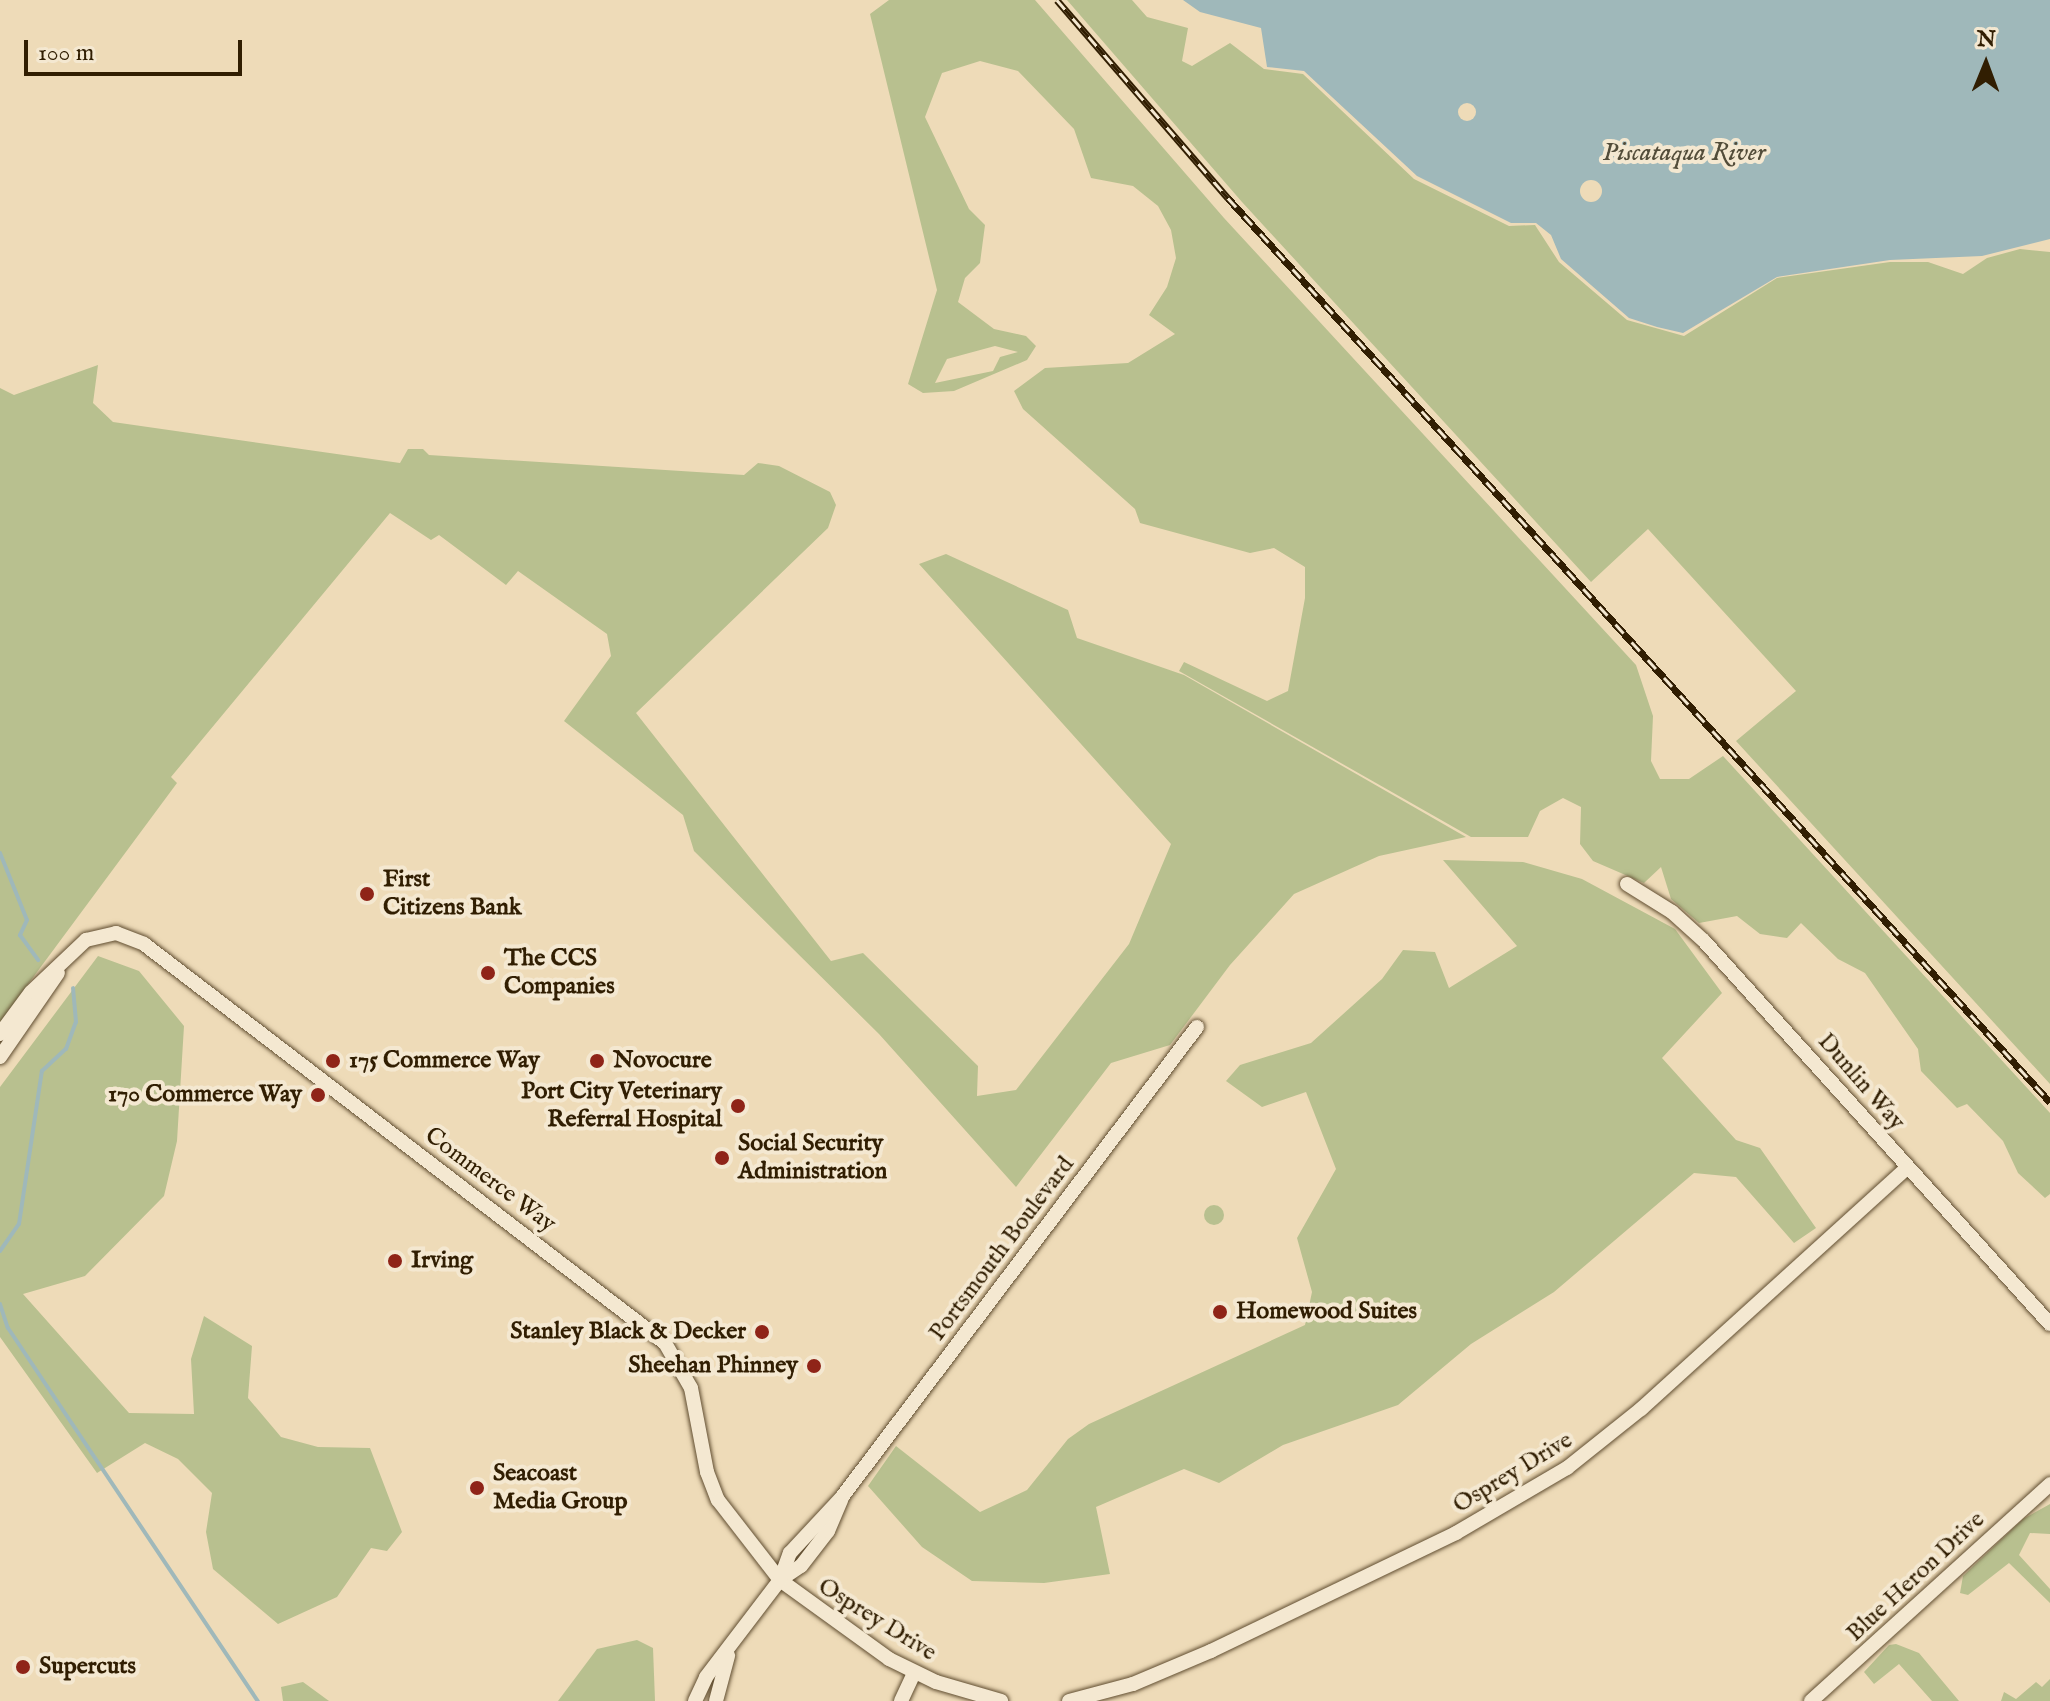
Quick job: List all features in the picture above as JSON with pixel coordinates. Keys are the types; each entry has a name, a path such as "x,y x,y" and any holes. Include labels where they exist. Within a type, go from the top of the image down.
{"street":[{"name":"Dunlin Way","path":"1627,884 1672,912 1704,941 2050,1324"},
{"name":"Commerce Way","path":"0,1034 31,992 86,940 106,934 144,944 656,1334 674,1354 691,1388 707,1472 718,1500 780,1580"},
{"name":"Commerce Way","path":"0,1057 66,959"},
{"name":"Portsmouth Boulevard","path":"695,1701 706,1677 729,1652 780,1580 801,1566 828,1531 842,1497 1197,1027"},
{"name":"Osprey Drive","path":"1069,1701 1119,1689 1211,1651 1456,1533 1567,1468 1641,1409 1907,1168"},
{"name":"Blue Heron Drive","path":"1811,1701 2050,1484"},
{"name":"Osprey Drive","path":"780,1580 863,1643 914,1673 1001,1701"},
{"name":"Portsmouth Boulevard","path":"716,1701 729,1652"},
{"path":"901,1701 914,1673"}],"green space":[{"path":"889,0 1035,0 1224,218 1636,665 1653,716 1651,761 1660,779 1689,779 1723,756 2050,1113 2050,1194 2045,1198 2018,1173 2003,1141 1967,1104 1957,1108 1921,1071 1918,1049 1865,973 1838,959 1801,923 1787,938 1760,934 1737,916 1699,923 1671,899 1661,867 1644,883 1593,861 1580,844 1581,807 1563,798 1540,811 1528,837 1471,837 1179,671 1184,662 1267,701 1288,691 1305,598 1305,567 1274,548 1250,553 1140,523 1135,509 1023,409 1014,391 1045,368 1128,363 1175,334 1149,315 1167,287 1176,258 1171,230 1158,206 1133,186 1091,178 1074,129 1018,71 980,61 942,73 925,117 969,209 985,225 980,263 965,278 958,302 994,329 1026,336 1036,346 1027,360 954,391 923,393 908,384 937,290 870,14","holes":["995,346 1018,352 1000,357 993,371 935,383 947,359"]},
{"path":"1067,0 1132,0 1147,17 1188,28 1182,61 1192,66 1230,43 1264,69 1303,74 1414,179 1509,226 1535,225 1559,262 1627,320 1684,336 1777,278 1890,262 1928,262 1963,274 1987,258 2020,249 2050,252 2050,1084 1736,741 1796,691 1648,529 1591,582 1242,202"},
{"path":"98,365 93,403 113,422 400,463 408,449 423,449 429,455 744,475 758,463 779,466 830,492 836,505 828,528 636,713 831,961 863,953 978,1066 977,1096 1016,1090 1129,944 1171,844 919,564 946,554 1068,610 1077,638 1184,675 1466,837 1379,856 1294,894 1230,965 1170,1045 1111,1063 1016,1187 879,1034 694,851 683,815 564,721 611,656 607,634 518,571 506,585 439,535 431,540 390,513 171,777 177,783 0,1022 0,388 14,395"},
{"path":"1443,860 1523,862 1582,879 1675,929 1722,993 1662,1058 1736,1140 1760,1148 1816,1228 1794,1243 1736,1177 1694,1173 1554,1292 1471,1344 1398,1405 1283,1445 1219,1483 1184,1469 1096,1507 1110,1574 1044,1583 972,1581 922,1547 868,1486 896,1446 980,1512 1027,1490 1068,1439 1089,1424 1305,1325 1312,1292 1297,1238 1336,1169 1306,1092 1262,1107 1226,1081 1240,1065 1311,1043 1382,979 1403,950 1435,952 1449,988 1517,946"},
{"path":"98,956 139,971 184,1026 177,1141 164,1196 85,1276 23,1294 129,1413 194,1414 191,1359 204,1316 252,1346 248,1398 281,1437 318,1447 370,1448 402,1532 387,1551 371,1548 337,1597 278,1624 213,1569 206,1532 212,1493 178,1459 145,1443 97,1473 0,1337 0,1087"},
{"path":"1214,1205 1221,1208 1224,1215 1221,1222 1214,1225 1207,1222 1204,1215 1207,1208"},
{"path":"2050,1504 2050,1534 2030,1533 2019,1555 2050,1589 2050,1603 2009,1563 1968,1595 1960,1593 1963,1576 2023,1519"},
{"path":"637,1640 653,1648 655,1701 558,1701 597,1649"},
{"path":"1896,1644 1919,1653 1959,1701 1932,1701 1899,1664 1874,1684 1864,1672 1889,1645"},
{"path":"2050,1679 2050,1701 2001,1701 2004,1692 2016,1699 2036,1682 2042,1687"},
{"path":"303,1682 329,1701 283,1701 281,1687"}],"water":[{"name":"Piscataqua River","path":"1183,0 2050,0 2050,239 1982,256 1890,260 1777,277 1683,333 1657,327 1629,318 1561,259 1551,235 1536,223 1511,223 1417,176 1304,71 1267,67 1261,28 1200,12"}],"pier":[{"path":"1463,103 1471,103 1476,112 1474,119 1463,121 1458,116 1458,108"},
{"path":"1591,180 1599,183 1602,191 1599,199 1591,202 1583,199 1580,191 1583,183"}],"waterway":[{"path":"0,853 27,920 20,935 38,960"},
{"path":"0,1251 19,1224 42,1071 66,1049 76,1022 73,988"},
{"path":"0,1304 8,1328 258,1701"}],"railway":[{"path":"1057,0 1228,198 2050,1102"}],"place":[{"name":"First Citizens Bank","path":"367,894"},
{"name":"The CCS Companies","path":"488,973"},
{"name":"175 Commerce Way","path":"333,1061"},
{"name":"Novocure","path":"597,1061"},
{"name":"170 Commerce Way","path":"318,1095"},
{"name":"Port City Veterinary Referral Hospital","path":"738,1106"},
{"name":"Social Security Administration","path":"722,1158"},
{"name":"Irving","path":"395,1261"},
{"name":"Homewood Suites","path":"1220,1312"},
{"name":"Stanley Black & Decker","path":"762,1332"},
{"name":"Sheehan Phinney","path":"814,1366"},
{"name":"Seacoast Media Group","path":"477,1488"},
{"name":"Supercuts","path":"23,1667"}]}
